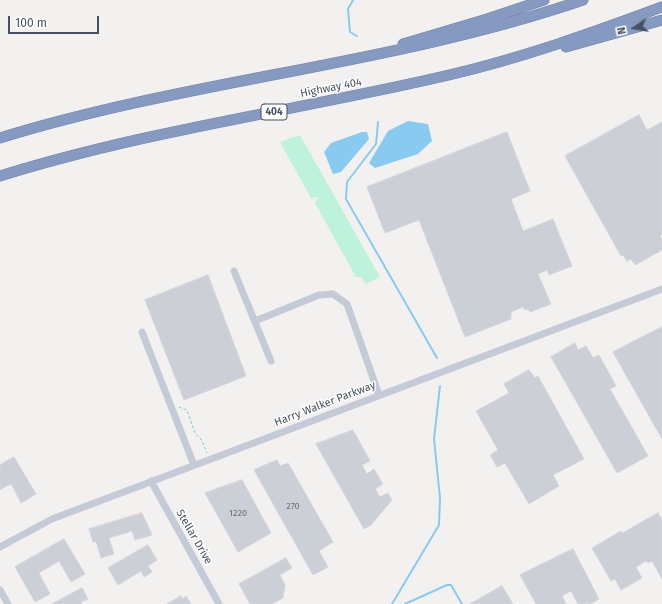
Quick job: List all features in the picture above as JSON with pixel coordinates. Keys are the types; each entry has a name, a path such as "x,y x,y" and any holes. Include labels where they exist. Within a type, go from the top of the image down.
{"highway":[{"path":"382,53 407,42 487,20 544,0"},
{"path":"0,138 45,125 146,101 431,44 583,0"},
{"name":"Highway 404","path":"0,176 84,152 164,133 435,79 498,63 548,48 662,7"},
{"path":"548,48 567,47 662,20"}],"street":[{"path":"234,271 271,361"},
{"name":"Harry Walker Parkway","path":"0,547 52,519 662,289"},
{"path":"254,321 319,295 333,294 347,304 379,395"},
{"path":"142,332 194,465"},
{"name":"Stellar Drive","path":"151,481 219,604"},
{"path":"0,590 8,604"}],"path":[{"path":"170,404 187,410 195,433 201,440 210,459"}],"green space":[{"path":"300,135 380,277 366,284 361,277 356,277 315,203 319,197 311,198 280,142"}],"water":[{"path":"408,121 428,124 432,141 418,154 375,168 369,163 388,131"},
{"path":"362,132 367,132 369,139 341,172 333,174 324,152 331,143"}],"building":[{"path":"639,115 647,130 662,122 662,234 660,236 662,240 662,250 635,265 631,259 627,261 623,255 621,256 565,156"},
{"path":"507,132 530,191 511,199 523,231 553,219 572,266 549,275 547,270 538,274 551,304 530,312 528,309 525,310 523,307 511,312 511,319 465,337 419,220 385,233 367,187"},
{"path":"208,275 246,376 184,400 145,300"},
{"path":"662,327 662,439 613,352"},
{"path":"575,343 578,350 586,346 593,358 599,355 616,386 610,389 648,456 617,473 551,357"},
{"path":"529,370 535,378 538,376 584,459 553,475 559,486 529,504 505,463 497,467 490,455 498,450 476,411 509,393 504,384"},
{"path":"353,430 370,461 362,465 367,474 374,469 383,484 375,489 380,497 388,493 392,500 371,525 364,529 316,444"},
{"path":"14,457 36,494 21,503 12,485 8,485 0,490 0,465"},
{"path":"277,460 280,466 288,463 333,542 319,551 328,567 313,575 254,470"},
{"path":"242,480 271,533 238,552 205,493"},
{"path":"142,513 152,535 135,540 132,531 109,538 114,554 101,558 96,541 93,542 89,529"},
{"path":"658,513 662,520 662,579 652,561 648,563 646,561 636,567 642,578 621,590 615,579 611,581 592,548 621,531 622,533"},
{"path":"64,539 85,574 71,582 59,561 39,573 50,594 35,602 15,567"},
{"path":"148,545 157,560 148,566 152,572 144,577 141,571 118,585 108,568"},
{"path":"573,549 599,599 590,604 578,604 571,591 562,596 566,604 536,604 520,575"},
{"path":"286,558 292,568 280,575 285,585 283,598 272,604 250,604 239,584"},
{"path":"502,586 513,604 470,604"},
{"path":"82,588 88,599 81,602 82,604 52,604"},
{"path":"181,596 183,599 186,596 191,604 167,604"}],"waterway":[{"path":"353,0 348,9 350,32 357,36"},
{"path":"378,122 376,144 347,182 346,199 437,358"},
{"path":"392,604 439,525 440,498 434,439 440,386"},
{"path":"405,604 447,585 451,585 462,604"}]}
